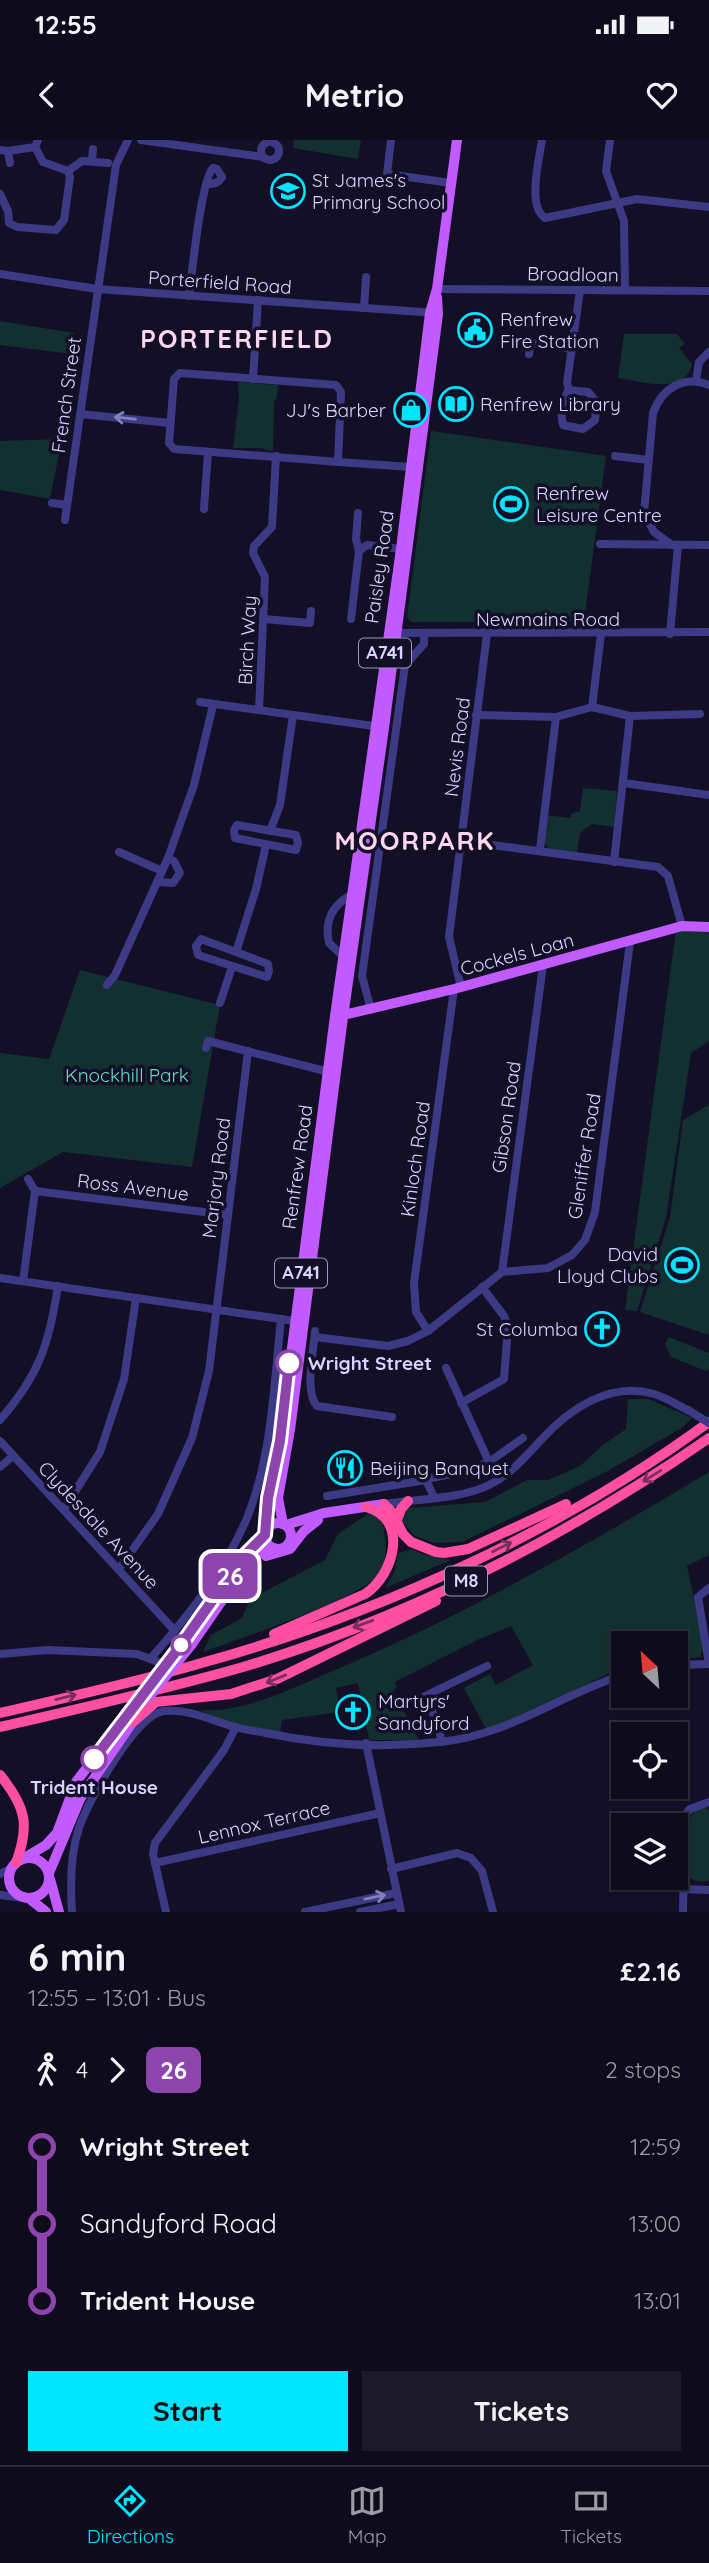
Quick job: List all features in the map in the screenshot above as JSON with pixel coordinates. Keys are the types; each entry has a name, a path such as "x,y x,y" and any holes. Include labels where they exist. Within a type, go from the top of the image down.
{"highway":[{"name":"M8","path":"0,1713 207,1662 318,1626 438,1578 530,1532 636,1471 709,1423"},
{"name":"M8","path":"0,1727 202,1678 299,1648 376,1620 447,1589 554,1535 634,1488 709,1438"},
{"path":"384,1504 397,1520 403,1534 417,1545 436,1552 455,1552 513,1529 636,1471"},
{"path":"397,1520 408,1501"},
{"path":"207,1662 317,1617 374,1588 389,1566 393,1538 391,1527 383,1514 366,1507"},
{"path":"128,1721 156,1702 224,1695 277,1679 479,1579 554,1535"},
{"path":"0,1775 13,1794 25,1824 25,1835 16,1864"}],"main road":[{"name":"Paisley Road","path":"339,1016 457,140"},
{"name":"Paisley Road","path":"392,633 401,549 415,464"},
{"name":"Paisley Road","path":"339,1016 343,956 379,727"},
{"name":"Cockels Loan","path":"339,1016 458,988 682,926 709,927"},
{"name":"Renfrew Road","path":"266,1532 268,1498 299,1322 339,1016"},
{"name":"Renfrew Road","path":"285,1525 278,1498 290,1430 299,1322"},
{"path":"27,1898 36,1898 46,1890 49,1875 80,1799 128,1721 244,1556 274,1524 285,1525 338,1511 384,1504"},
{"path":"46,1912 27,1898 18,1895 10,1886 9,1874 16,1864 46,1845 57,1833 76,1782 191,1644 247,1563 274,1548 284,1547 305,1526 338,1511"},
{"path":"235,1583 257,1561 290,1549 304,1531 318,1520"},
{"path":"285,1525 290,1531 291,1539"},
{"path":"266,1532 267,1543 274,1548"},
{"path":"16,1864 34,1859 40,1861 49,1875 59,1912"}],"street":[{"name":"French Street","path":"65,520 116,165 128,140"},
{"path":"141,140 264,157"},
{"path":"215,150 216,140"},
{"path":"391,140 387,174 451,183"},
{"path":"542,140 535,200 540,215 550,219 637,199 709,207"},
{"path":"610,140 606,171 624,221 625,290"},
{"path":"10,163 4,151 37,143 43,162 68,171"},
{"path":"92,161 93,149"},
{"path":"68,171 82,161 108,163"},
{"path":"9,223 16,227 56,230 64,220 70,177 68,171"},
{"path":"189,296 206,184"},
{"path":"0,194 8,211 9,223"},
{"path":"0,227 9,223"},
{"name":"Porterfield Road","path":"0,274 97,289 434,313"},
{"path":"364,307 366,277"},
{"name":"Broadloan","path":"437,289 709,291"},
{"path":"569,390 567,383 580,290"},
{"path":"253,379 258,300"},
{"path":"529,354 530,344 573,349"},
{"path":"696,381 699,362 709,352"},
{"path":"338,462 340,387 180,373 174,379 169,443 174,449 338,462 415,464"},
{"path":"675,545 654,532 644,513 652,419 656,405 675,385 696,381 709,385"},
{"path":"569,390 588,392 597,402 595,420 583,429 563,425 561,419 564,397 569,390"},
{"path":"80,414 170,423"},
{"path":"204,509 208,452"},
{"name":"Birch Way","path":"259,710 265,578 253,553 254,546 272,527 276,456"},
{"path":"615,456 648,460"},
{"path":"52,503 67,505"},
{"path":"351,619 359,551 356,540 358,513"},
{"path":"696,545 709,536"},
{"path":"600,544 709,545"},
{"path":"359,551 367,545 401,549"},
{"path":"670,634 675,545"},
{"path":"264,619 310,623 311,611"},
{"name":"Newmains Road","path":"392,633 709,632"},
{"path":"371,1010 362,976 405,665 424,645 424,634"},
{"name":"Nevis Road","path":"458,988 449,937 487,634"},
{"path":"592,707 601,634"},
{"path":"200,702 379,727"},
{"path":"107,985 115,975 168,858 194,785 213,705"},
{"path":"477,715 556,717 592,707 630,716 700,714"},
{"path":"220,1003 256,889 269,831 279,805 293,715"},
{"path":"614,862 630,716"},
{"path":"540,850 556,717"},
{"path":"624,783 709,795"},
{"path":"237,825 269,831 296,835 296,850 235,838 234,830 237,825"},
{"path":"462,841 658,867 668,876 682,926"},
{"path":"119,852 162,871"},
{"path":"157,882 173,883 180,873 174,861 168,858"},
{"path":"343,956 329,943 327,927 332,910 338,902 352,894"},
{"path":"201,939 236,952 268,964 267,978 198,955 196,946 201,939"},
{"name":"Gleniffer Road","path":"502,1272 548,1268 572,1255 585,1240 596,1212 631,942"},
{"name":"Gibson Road","path":"502,1272 543,965"},
{"name":"Kinloch Road","path":"428,1331 416,1312 414,1283 458,988"},
{"path":"206,1048 208,1041 332,1073"},
{"name":"Marjory Road","path":"119,1569 158,1514 192,1438 209,1371 248,1051"},
{"path":"23,1281 35,1191 28,1179"},
{"name":"Ross Avenue","path":"35,1191 228,1215"},
{"path":"392,1417 317,1406 310,1395 315,1334 388,1346 408,1341 428,1331 502,1272"},
{"path":"0,1278 299,1322"},
{"path":"0,1420 30,1382 41,1361 58,1286"},
{"path":"461,1403 505,1379 508,1327 504,1316 482,1287"},
{"path":"64,1509 100,1452 124,1379 136,1298"},
{"path":"151,1658 198,1601 232,1549 253,1499 267,1438 281,1319"},
{"path":"446,1368 489,1462"},
{"path":"384,1504 478,1490 497,1481 518,1465 551,1429 579,1407 601,1396 631,1392 654,1394 709,1423"},
{"path":"431,1478 462,1472 489,1462 523,1438"},
{"name":"Clydesdale Avenue","path":"0,1441 175,1631"},
{"path":"0,1467 13,1456"},
{"path":"327,1496 426,1480 434,1497"},
{"path":"688,1665 709,1664 698,1597 709,1588"},
{"path":"198,1601 209,1607"},
{"path":"0,1654 48,1650 137,1654 166,1665"},
{"path":"442,1742 437,1722 425,1696 487,1665"},
{"path":"72,1912 69,1879 84,1817 100,1783 141,1724 160,1712 187,1710 236,1727 287,1738 397,1745 442,1742 489,1733 611,1679"},
{"path":"166,1912 153,1854 155,1843 223,1750 236,1727"},
{"path":"360,1912 400,1908 366,1743"},
{"path":"687,1813 690,1809 709,1802"},
{"name":"Lennox Terrace","path":"155,1863 380,1812"},
{"path":"391,1869 457,1853 471,1858 482,1871 493,1912"},
{"path":"0,1874 16,1864"},
{"path":"688,1889 709,1890"},
{"path":"682,1890 683,1912"},
{"path":"305,1912 396,1893"},
{"path":"0,1895 27,1898"}],"green space":[{"path":"294,140 361,140 358,159 293,148"},
{"path":"0,321 74,333 72,354 0,345"},
{"path":"624,334 677,334 685,344 679,348 692,364 688,374 681,380 661,384 618,378"},
{"path":"238,382 278,385 274,402 273,451 263,448 233,448 239,399"},
{"name":"Renfrew Leisure Centre","path":"431,431 606,456 584,622 411,622 407,617"},
{"path":"62,439 50,499 0,490 0,441"},
{"path":"583,788 617,791 614,827 592,824 580,833 577,853 550,850 543,841 546,815 571,818 571,814 580,811"},
{"path":"676,930 709,932 709,1041 691,1053 666,1218 637,1311 625,1310"},
{"name":"Knockhill Park","path":"80,970 220,1005 192,1167 63,1152 0,1188 0,1053 49,1059"},
{"name":"David Lloyd Clubs","path":"709,1105 709,1335 640,1312 670,1217 683,1120"},
{"path":"669,1337 709,1353 709,1369 706,1371 671,1357 665,1344"},
{"path":"628,1399 649,1399 692,1418 683,1427 606,1472 462,1542 434,1543 413,1535 401,1519 408,1508 485,1502 527,1480 548,1480 580,1466 626,1429"},
{"path":"709,1472 709,1555 687,1566 704,1647 700,1657 688,1658 688,1631 611,1631 611,1672 528,1714 486,1729 464,1688 490,1674 496,1685 533,1665 511,1626 477,1640 395,1682 397,1688 393,1690 419,1740 369,1740 358,1683 336,1688 340,1712 282,1720 280,1733 228,1722 199,1710 231,1708 262,1700 371,1654 470,1607 615,1528"},
{"path":"372,1511 380,1515 386,1547 384,1563 376,1577 365,1586 322,1607 203,1652 211,1635 242,1618 250,1599 325,1560 338,1534"},
{"path":"412,1549 451,1560 385,1588 395,1571 398,1553"},
{"path":"702,1806 709,1810 709,1880 700,1882 688,1875 688,1821 697,1808"}],"bus line":[{"name":"26","path":"94,1759 178,1649 244,1556 265,1535 268,1498 280,1441 289,1363"}],"place":[{"name":"St James's Primary School","path":"288,191"},
{"name":"Renfrew Fire Station","path":"475,330"},
{"name":"Renfrew Library","path":"456,404"},
{"name":"JJ's Barber","path":"411,410"},
{"name":"Renfrew Leisure Centre","path":"511,504"},
{"name":"David Lloyd Clubs","path":"682,1265"},
{"name":"St Columba","path":"602,1329"},
{"name":"Wright Street","path":"289,1363"},
{"name":"Beijing Banquet","path":"345,1468"},
{"name":"Martyrs' Sandyford","path":"353,1712"},
{"name":"Trident House","path":"94,1759"}],"district":[{"name":"PORTERFIELD","path":"237,339"},
{"name":"MOORPARK","path":"415,841"}]}
